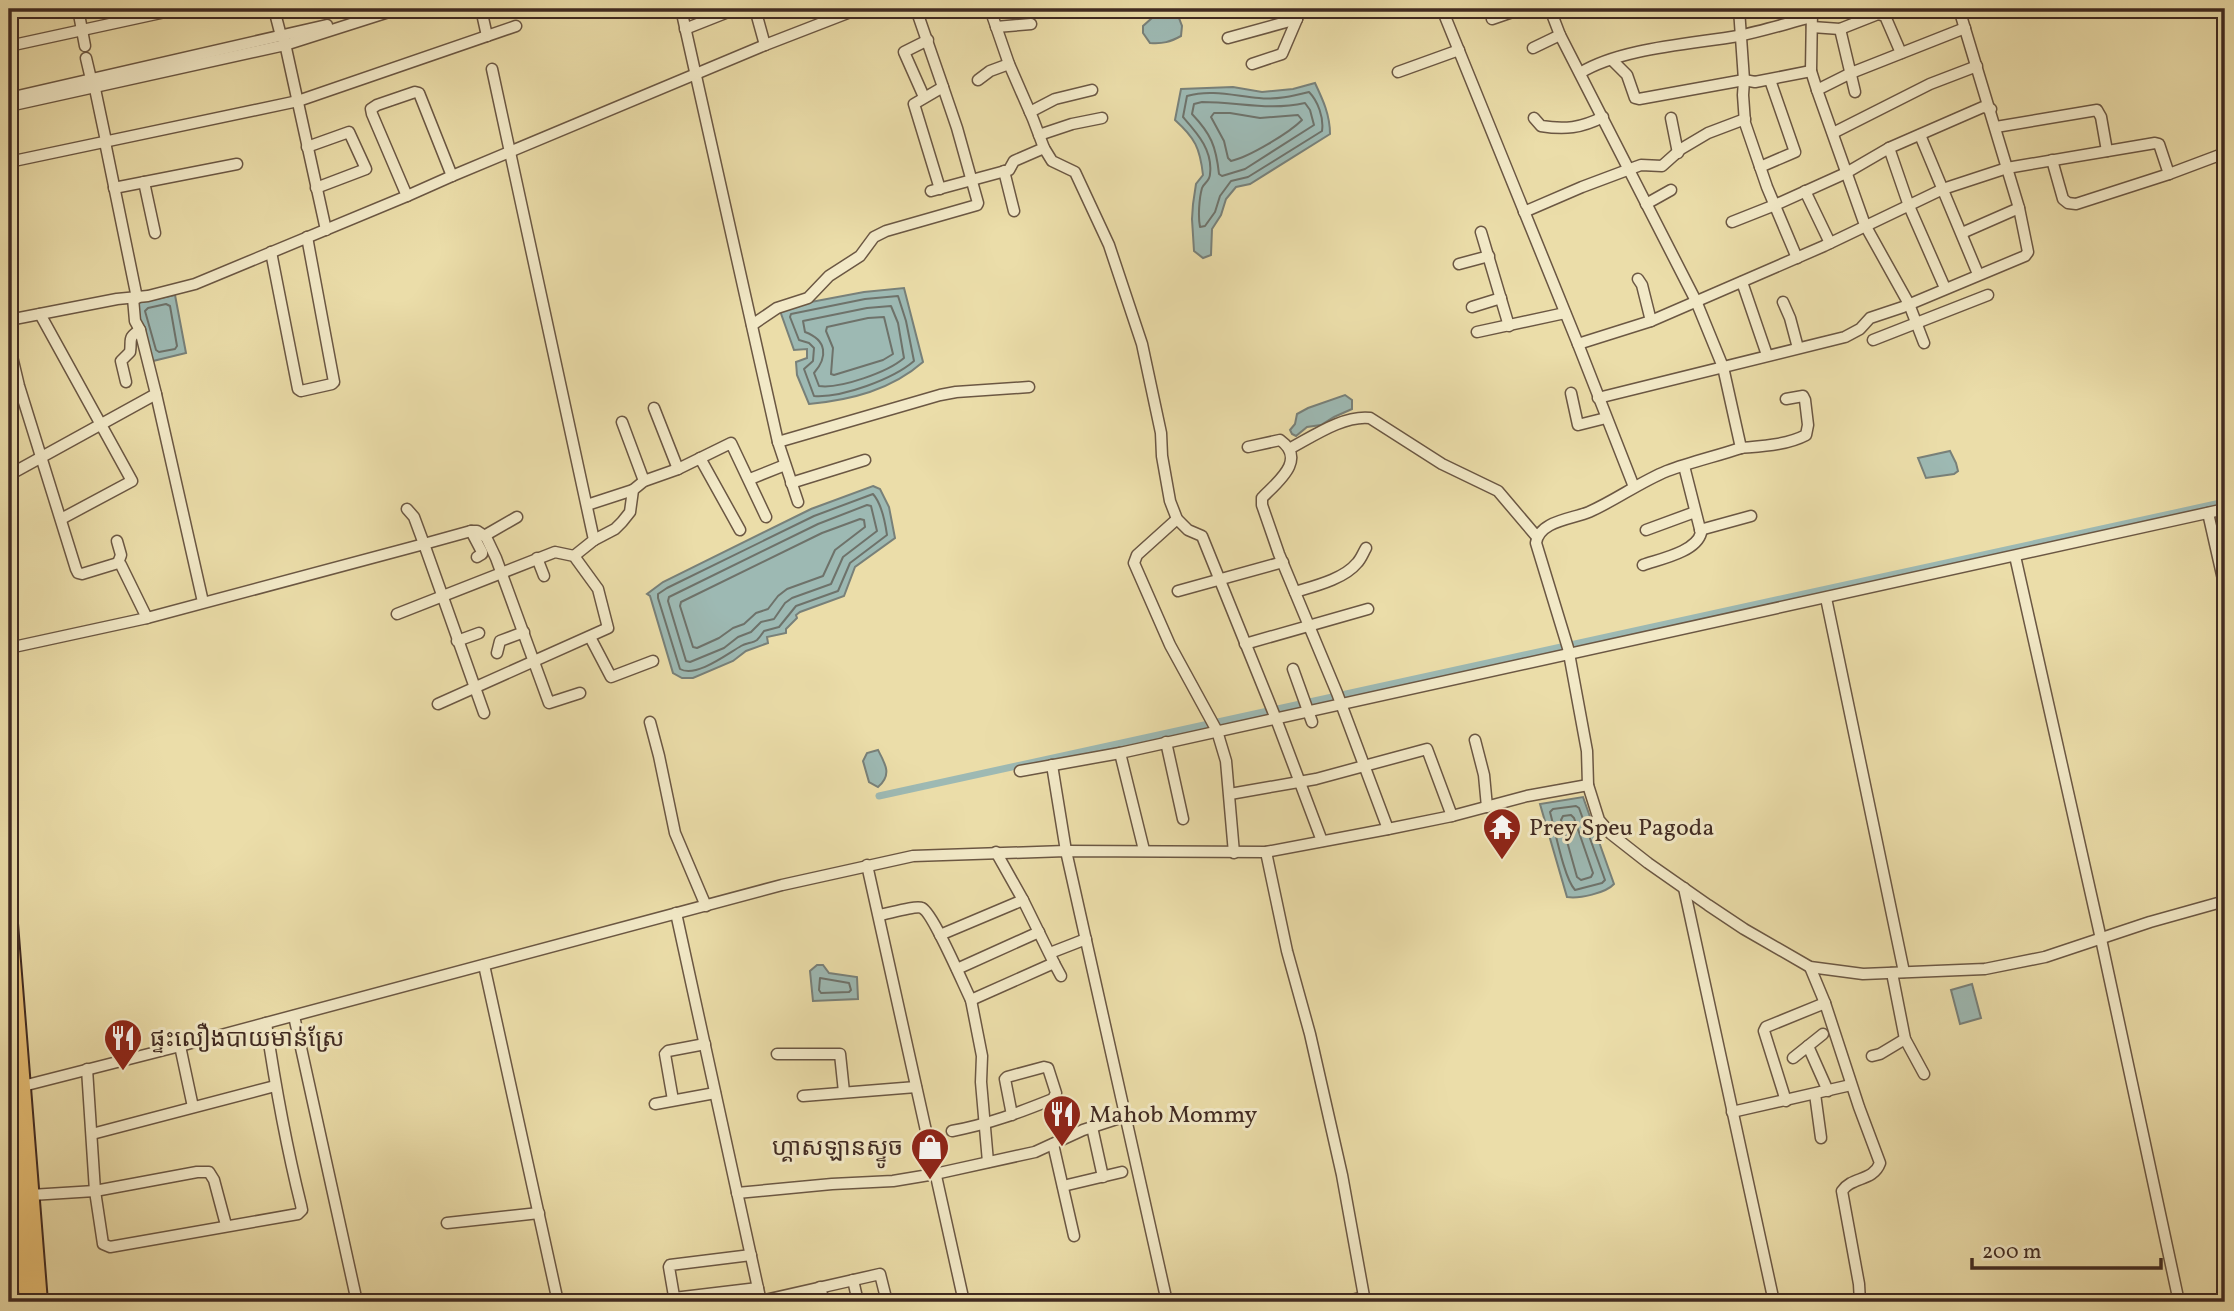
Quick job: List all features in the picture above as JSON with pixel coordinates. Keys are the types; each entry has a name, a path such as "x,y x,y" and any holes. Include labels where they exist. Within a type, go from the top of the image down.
{"highway":[{"path":"9,911 14,1083 31,1301"},
{"path":"14,1083 32,1195 31,1301"}],"street":[{"path":"78,9 85,46"},
{"path":"9,46 179,9"},
{"path":"9,98 91,83 282,40 397,9"},
{"path":"481,9 487,36"},
{"path":"681,9 778,442 797,502"},
{"path":"755,9 765,45"},
{"path":"9,320 135,298 195,284 765,45 858,9"},
{"path":"752,325 777,308 808,298 830,276 860,256 874,237 886,231 976,205 978,202 957,128 916,9"},
{"path":"990,9 1009,64 1044,148 1052,161 1075,172 1109,245 1142,344 1158,421 1170,501 1177,519 1188,530 1202,536 1274,713 1322,841"},
{"path":"1442,9 1634,487"},
{"path":"1492,19 1521,9"},
{"path":"1550,9 1560,36 1696,301 1723,367 1741,448"},
{"path":"1739,9 1745,119 1760,167 1797,258"},
{"path":"1598,398 1845,337 1860,329 1870,318 2025,256 2028,252 2019,208 1959,9"},
{"path":"277,10 295,101 326,230"},
{"path":"685,29 733,10"},
{"path":"1228,38 1296,14"},
{"path":"1252,64 1282,54 1296,14"},
{"path":"1580,73 1591,66 1612,60 1812,18 1840,29 1878,14 1885,16 1901,53"},
{"path":"1812,18 1811,71 1817,90 1865,225 1909,304 1924,343"},
{"path":"996,27 1031,24"},
{"path":"9,162 295,101 516,26"},
{"path":"1817,90 1851,73 1965,28"},
{"path":"1840,29 1855,92"},
{"path":"1533,48 1560,36"},
{"path":"924,97 904,52 928,40"},
{"path":"1398,72 1459,50"},
{"path":"86,58 135,298 135,321 140,330 156,394 203,602"},
{"path":"1612,60 1627,75 1635,98 1639,99 1744,80 1770,80 1811,71"},
{"path":"978,80 990,71 1009,64"},
{"path":"1833,133 1930,84 1977,66"},
{"path":"492,69 594,540"},
{"path":"1760,167 1795,152 1770,80"},
{"path":"9,106 91,83"},
{"path":"943,87 915,102 914,106 935,190 1009,170 1014,161 1044,148"},
{"path":"1030,112 1055,99 1092,90"},
{"path":"407,196 372,114 371,109 377,105 419,93 452,176"},
{"path":"1732,222 1846,173 1889,148 1983,107 1990,110"},
{"path":"1996,127 2097,110 2101,117 2107,151"},
{"path":"1039,135 1102,117"},
{"path":"1534,118 1541,126 1568,129 1584,126 1602,117"},
{"path":"1671,118 1678,153"},
{"path":"1524,212 1630,169 1662,166 1708,133 1745,119"},
{"path":"307,147 349,132 366,169 316,188"},
{"path":"1920,135 1978,274"},
{"path":"1578,344 1651,321 1797,258 1943,190 2007,168 2157,143 2169,174"},
{"path":"1889,148 1909,205 1945,288"},
{"path":"2052,160 2063,199 2077,204 2225,153"},
{"path":"114,188 237,164"},
{"path":"1004,171 1014,211"},
{"path":"144,182 155,233"},
{"path":"1646,204 1671,190"},
{"path":"1805,191 1830,243"},
{"path":"1962,233 2019,208"},
{"path":"1481,232 1509,326"},
{"path":"271,252 298,389 301,391 332,384 334,382 307,237"},
{"path":"1459,264 1489,256"},
{"path":"1638,279 1651,321"},
{"path":"1742,282 1767,355"},
{"path":"1873,340 1988,295"},
{"path":"1472,307 1501,298"},
{"path":"1783,302 1798,348"},
{"path":"1477,332 1566,313"},
{"path":"40,314 132,481 61,519"},
{"path":"126,382 121,361 130,352 131,337 140,330"},
{"path":"9,344 19,386 78,573 118,563"},
{"path":"778,442 940,395 1029,387"},
{"path":"1571,393 1578,425 1606,418"},
{"path":"9,475 156,394"},
{"path":"1786,399 1803,396 1808,425 1806,435 1787,442 1741,448 1684,466 1634,487 1590,511 1548,526 1537,537 1536,543 1568,649 1587,751 1588,785 1605,828 1648,863 1744,929 1810,967 1863,974 1954,971 2023,962 2225,901"},
{"path":"653,408 678,469"},
{"path":"1289,449 1342,422 1359,416 1370,418 1442,464 1498,491 1537,537"},
{"path":"622,422 644,481"},
{"path":"1248,447 1280,440 1289,449 1290,468 1261,501 1388,830"},
{"path":"587,505 633,490 644,481 678,469 731,443 766,517"},
{"path":"700,458 740,530"},
{"path":"791,483 865,460"},
{"path":"750,479 785,465"},
{"path":"1643,565 1691,547 1699,541 1700,530 1684,466"},
{"path":"574,556 594,540 615,529 630,512 633,490"},
{"path":"407,509 414,517 484,713"},
{"path":"1020,771 1166,743 1214,727 1274,713 1309,710 1339,699 1568,649 1826,598 2225,509"},
{"path":"1646,530 1695,512"},
{"path":"2208,513 2225,588"},
{"path":"1700,530 1751,516"},
{"path":"484,536 517,517"},
{"path":"1177,519 1137,555 1134,563 1170,645 1214,727 1226,761 1234,853"},
{"path":"471,531 482,552 477,557"},
{"path":"9,648 147,618 477,531 484,536 502,573 549,703 580,693"},
{"path":"117,541 121,555 118,563"},
{"path":"1296,592 1325,583 1357,564 1366,548"},
{"path":"397,614 555,552 574,556 598,589 608,628 438,704"},
{"path":"2015,556 2179,1302"},
{"path":"537,558 544,576"},
{"path":"1178,591 1283,562"},
{"path":"118,563 123,567 147,618"},
{"path":"1826,598 1904,972"},
{"path":"1245,644 1367,609"},
{"path":"497,653 500,641 524,632"},
{"path":"457,641 479,633"},
{"path":"590,637 611,677 653,662"},
{"path":"1293,669 1309,710"},
{"path":"650,722 660,756 675,833 706,905"},
{"path":"1475,740 1484,775 1487,807"},
{"path":"1166,743 1183,819"},
{"path":"1230,794 1301,782 1427,749 1452,816"},
{"path":"1120,752 1144,850"},
{"path":"1052,765 1066,851 1167,1302"},
{"path":"14,1083 88,1069 180,1046 706,905 913,856 1144,850 1266,852 1388,830 1527,796 1588,785"},
{"path":"996,852 1061,976"},
{"path":"1266,852 1287,951 1310,1034 1342,1175 1365,1300 1343,1302"},
{"path":"867,865 964,1302"},
{"path":"1684,888 1774,1302"},
{"path":"940,936 1023,900"},
{"path":"878,915 922,908 940,936 971,1000 982,1056 981,1082 988,1162"},
{"path":"676,913 761,1302 785,1299 820,1287 880,1274 887,1302"},
{"path":"957,969 1039,932"},
{"path":"971,1000 1086,939"},
{"path":"484,965 558,1302"},
{"path":"1810,967 1880,1163 1871,1176 1846,1184 1842,1191 1860,1302"},
{"path":"1892,973 1905,1039 1924,1074"},
{"path":"1786,1101 1766,1027 1825,1003"},
{"path":"294,1016 357,1302"},
{"path":"88,1069 95,1191 103,1244 110,1247 298,1214 302,1210 275,1086 266,1023"},
{"path":"1793,1058 1823,1034"},
{"path":"1872,1056 1905,1039"},
{"path":"673,1100 665,1054 668,1051 705,1044"},
{"path":"180,1046 194,1107"},
{"path":"1808,1046 1828,1091"},
{"path":"778,1054 839,1054 844,1092"},
{"path":"952,1131 985,1125 1012,1115 1053,1099 1056,1093 1048,1068 1004,1079 1012,1115"},
{"path":"1732,1112 1852,1085"},
{"path":"92,1134 275,1086"},
{"path":"803,1096 916,1087"},
{"path":"655,1104 715,1093"},
{"path":"1815,1094 1821,1138"},
{"path":"737,1194 893,1181 935,1174 1035,1152 1126,1116"},
{"path":"1093,1127 1103,1177"},
{"path":"1053,1144 1074,1236"},
{"path":"32,1195 95,1191 209,1172 214,1180 226,1225"},
{"path":"1063,1186 1122,1172"},
{"path":"447,1223 539,1213"},
{"path":"751,1255 670,1265 675,1300 758,1288"},
{"path":"853,1280 858,1302"},
{"path":"820,1287 824,1302"},
{"path":"9,1298 31,1301"}],"water":[{"path":"1177,13 1182,26 1181,36 1166,42 1150,43 1143,33 1143,26 1152,18"},
{"path":"1315,83 1327,114 1330,134 1250,184 1236,187 1226,199 1221,215 1212,229 1211,255 1203,258 1194,251 1192,219 1196,184 1203,175 1195,144 1175,120 1181,89 1233,87 1262,92 1293,89"},
{"path":"904,288 923,362 884,387 840,400 809,404 797,375 796,362 807,358 807,349 794,350 779,308 864,292"},
{"path":"175,295 186,353 153,361 139,319 137,303"},
{"path":"1345,395 1352,400 1352,409 1321,425 1307,427 1296,436 1292,434 1290,430 1295,424 1297,414"},
{"path":"1950,451 1958,471 1926,478 1918,458"},
{"path":"873,486 880,489 889,507 895,538 855,567 844,596 800,612 786,629 786,633 767,637 768,643 746,651 733,661 693,678 682,678 673,673 650,596 647,594 663,582 811,509"},
{"path":"878,750 886,774 878,787 869,782 863,761 867,753"},
{"path":"1583,797 1614,884 1592,895 1567,897 1540,804"},
{"path":"817,965 823,965 829,973 857,977 858,999 813,1001 810,971"},
{"path":"1972,984 1981,1018 1960,1024 1951,990"}],"waterway":[{"path":"879,796 2225,502"}],"place":[{"name":"Prey Speu Pagoda","path":"1502,861"},
{"name":"ផ្ទះលឿងបាយមាន់ស្រែ","path":"123,1072"},
{"name":"Mahob Mommy","path":"1062,1148"},
{"name":"ហ្គាសឡានស្ទូច","path":"930,1181"}]}
